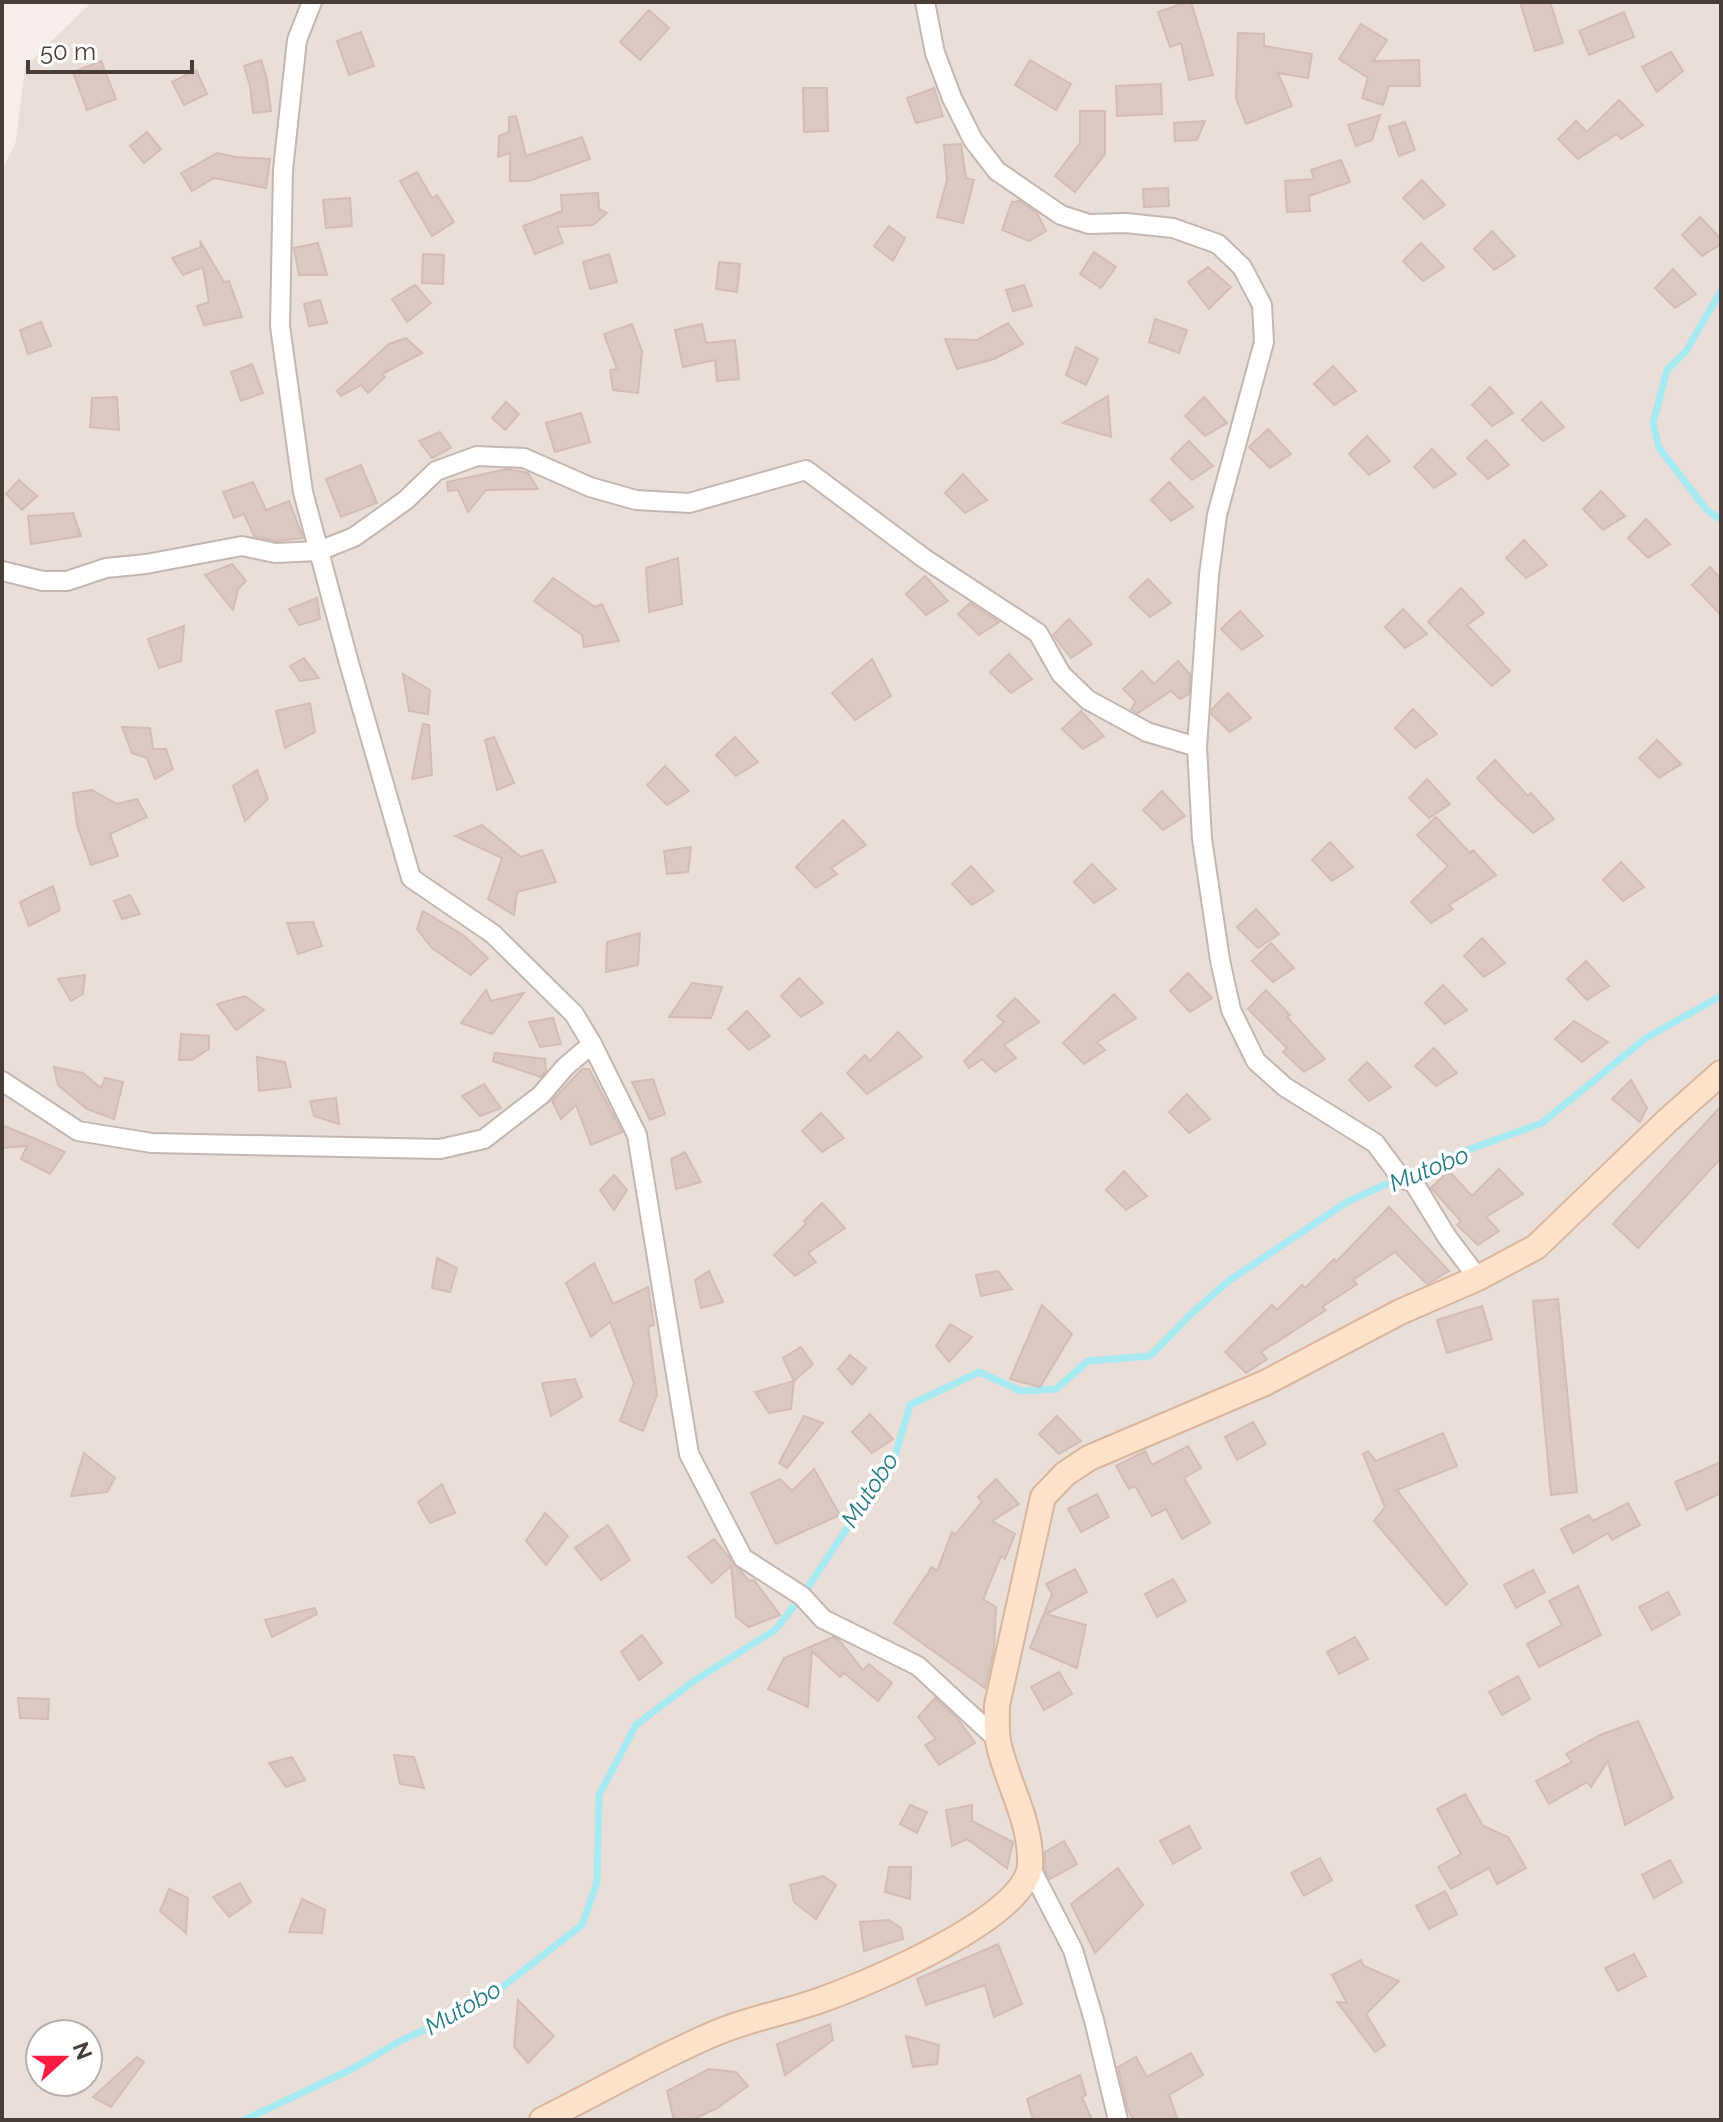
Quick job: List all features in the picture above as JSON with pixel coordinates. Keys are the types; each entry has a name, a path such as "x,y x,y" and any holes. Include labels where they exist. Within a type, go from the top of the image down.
{"main road":[{"path":"542,2120 715,2033 821,2000 895,1970 948,1943 1000,1910 1030,1867 1024,1821 998,1740 997,1705 1043,1497 1065,1474 1109,1448 1265,1383 1400,1312 1478,1278 1536,1247 1721,1073"}],"street":[{"path":"312,2 297,40 283,170 280,326 303,492 411,878 493,934 574,1014 637,1135 689,1454 743,1558 802,1596 823,1619 918,1666 998,1740"},
{"path":"925,2 935,53 952,98 973,140 997,171 1061,215 1089,224 1126,223 1173,228 1218,244 1242,267 1262,305 1264,342 1217,515 1209,575 1197,747 1202,839 1220,960 1231,1010 1256,1061 1285,1087 1375,1143 1401,1178 1414,1183 1447,1237 1478,1278"},
{"path":"2,571 43,581 67,581 106,568 146,564 242,546 275,553 319,551 354,537 406,500 436,471 477,456 524,458 590,487 636,500 689,503 806,470 925,559 1038,633 1061,674 1088,700 1147,732 1197,747"},
{"path":"2,1081 78,1131 152,1143 440,1149 484,1139 541,1095 565,1067 592,1044"},
{"path":"1030,1867 1073,1950 1118,2120"}],"shaded area":[{"path":"92,2 1721,2 1721,2120 2,2120 2,171 16,141 25,67"}],"building":[{"path":"1191,2 1213,75 1189,80 1181,43 1170,47 1158,12"},
{"path":"1520,2 1550,2 1563,43 1535,51"},
{"path":"649,10 669,28 640,60 620,42"},
{"path":"1624,12 1634,37 1589,55 1579,31"},
{"path":"1361,24 1387,40 1373,61 1419,60 1420,86 1389,86 1383,105 1362,98 1368,78 1339,59"},
{"path":"361,32 374,66 349,75 337,41"},
{"path":"1238,33 1264,34 1264,46 1312,54 1308,78 1278,73 1292,106 1246,124 1236,98"},
{"path":"1671,52 1683,71 1657,92 1642,67"},
{"path":"261,60 271,111 253,113 244,66"},
{"path":"1030,60 1071,84 1056,110 1015,85"},
{"path":"101,61 116,99 87,110 73,72"},
{"path":"196,70 207,94 184,105 172,82"},
{"path":"1161,84 1162,114 1117,116 1116,86"},
{"path":"803,88 827,88 828,131 804,132"},
{"path":"934,88 943,116 916,123 907,98"},
{"path":"1619,100 1643,125 1621,139 1617,134 1578,159 1558,139 1576,121 1587,132"},
{"path":"1080,111 1105,111 1105,154 1075,192 1055,176 1080,143"},
{"path":"1380,115 1372,140 1356,146 1348,125"},
{"path":"516,116 526,156 582,137 590,159 529,181 510,181 510,153 498,157 499,136 509,132 509,117"},
{"path":"1205,121 1197,140 1175,141 1174,123"},
{"path":"1405,122 1415,150 1399,156 1389,127"},
{"path":"147,132 161,149 144,163 130,146"},
{"path":"961,144 966,178 974,180 963,223 937,217 947,180 944,145"},
{"path":"217,153 270,159 266,188 214,178 192,191 181,173"},
{"path":"1341,160 1350,182 1309,196 1310,211 1287,212 1285,181 1314,179 1311,170"},
{"path":"417,172 432,198 437,195 454,222 432,236 400,181"},
{"path":"1422,180 1445,205 1424,219 1403,198"},
{"path":"1168,188 1169,206 1144,207 1143,189"},
{"path":"598,193 599,209 607,213 593,225 557,227 563,243 535,254 523,226 562,211 561,195"},
{"path":"350,198 352,226 326,228 323,200"},
{"path":"1020,201 1037,213 1046,231 1029,241 1002,230 1012,202"},
{"path":"1700,217 1721,239 1721,244 1702,256 1682,235"},
{"path":"889,226 905,238 893,261 874,246"},
{"path":"1492,231 1515,256 1494,270 1474,249"},
{"path":"200,241 224,282 229,281 242,317 204,325 197,306 209,302 203,267 183,275 172,258 201,247"},
{"path":"318,243 327,275 299,275 294,248"},
{"path":"1421,243 1444,267 1423,281 1403,261"},
{"path":"1094,252 1116,267 1101,288 1080,274"},
{"path":"423,254 444,255 443,284 422,283"},
{"path":"609,254 617,282 590,289 583,262"},
{"path":"719,262 740,264 737,292 716,289"},
{"path":"1208,267 1231,287 1209,309 1188,282"},
{"path":"1673,269 1696,294 1675,308 1655,288"},
{"path":"415,285 431,303 407,322 392,299"},
{"path":"1024,285 1032,306 1013,311 1006,290"},
{"path":"320,300 327,323 309,326 304,304"},
{"path":"1155,319 1187,330 1179,353 1149,342"},
{"path":"41,322 51,346 28,354 20,330"},
{"path":"1008,323 1023,344 994,359 957,369 945,339 977,340"},
{"path":"632,324 642,352 638,393 613,390 610,370 617,369 604,334"},
{"path":"702,324 706,343 735,340 739,379 717,381 715,360 683,367 675,330"},
{"path":"406,338 422,353 382,374 385,377 368,393 361,385 341,396 337,391 389,344"},
{"path":"1076,347 1098,359 1086,385 1066,375"},
{"path":"252,364 263,393 241,401 231,372"},
{"path":"1333,366 1356,391 1334,405 1314,384"},
{"path":"1490,387 1513,413 1492,426 1472,405"},
{"path":"1108,396 1111,437 1063,423"},
{"path":"117,397 119,430 90,427 92,398"},
{"path":"1204,397 1227,423 1205,436 1185,416"},
{"path":"506,402 519,414 505,430 492,418"},
{"path":"1541,402 1564,427 1543,441 1522,420"},
{"path":"581,413 590,442 555,452 546,423"},
{"path":"1268,429 1291,454 1270,468 1249,447"},
{"path":"440,432 451,448 432,458 419,441"},
{"path":"1367,436 1390,461 1369,475 1349,454"},
{"path":"1486,440 1509,465 1488,479 1467,458"},
{"path":"1189,441 1213,466 1192,480 1171,459"},
{"path":"1432,449 1456,474 1434,488 1414,467"},
{"path":"361,465 377,503 341,517 326,479"},
{"path":"507,469 528,473 538,489 486,490 468,512 458,490 448,491 447,482"},
{"path":"963,474 987,500 965,513 945,493"},
{"path":"19,480 37,496 22,510 6,494"},
{"path":"253,482 266,510 289,501 303,538 276,541 254,536 244,514 234,518 223,492"},
{"path":"1169,482 1193,507 1171,521 1151,500"},
{"path":"1601,491 1625,516 1603,530 1583,509"},
{"path":"73,513 81,536 31,544 28,516"},
{"path":"1646,519 1670,544 1648,558 1628,538"},
{"path":"1524,540 1547,565 1526,578 1506,558"},
{"path":"678,558 682,604 649,612 646,568"},
{"path":"232,564 246,581 238,589 233,610 205,575"},
{"path":"1710,567 1721,579 1721,615 1692,585"},
{"path":"925,576 948,601 926,615 906,594"},
{"path":"553,578 595,607 602,604 619,641 584,647 582,635 534,601"},
{"path":"1148,579 1171,603 1150,617 1129,597"},
{"path":"1461,588 1484,613 1467,625 1510,671 1492,686 1428,622"},
{"path":"317,598 320,619 299,625 289,609"},
{"path":"970,603 999,622 979,635 958,614"},
{"path":"1403,609 1427,634 1405,648 1385,627"},
{"path":"1240,611 1263,636 1242,650 1221,629"},
{"path":"1069,619 1092,644 1071,658 1053,635"},
{"path":"184,626 181,661 159,668 148,639"},
{"path":"1009,654 1032,679 1011,693 990,672"},
{"path":"304,658 319,678 300,681 290,666"},
{"path":"872,659 891,696 855,720 832,693"},
{"path":"1178,661 1190,674 1189,694 1180,699 1171,691 1138,713 1131,709 1136,702 1123,689 1142,671 1154,684"},
{"path":"403,674 430,690 428,714 409,711"},
{"path":"1228,693 1251,718 1230,732 1211,714"},
{"path":"310,703 315,732 285,748 276,711"},
{"path":"1413,709 1437,734 1415,748 1395,728"},
{"path":"1081,711 1104,736 1083,749 1062,729"},
{"path":"423,724 429,725 432,775 412,779"},
{"path":"122,727 150,728 153,749 166,749 173,769 155,779 147,758 132,753"},
{"path":"494,737 514,783 497,790 485,740"},
{"path":"735,737 758,762 736,776 716,755"},
{"path":"1657,740 1681,764 1659,778 1639,758"},
{"path":"1495,760 1554,819 1533,833 1497,799 1477,778"},
{"path":"665,766 689,791 667,805 647,785"},
{"path":"257,770 268,799 245,821 233,786"},
{"path":"1427,779 1450,804 1429,818 1409,798"},
{"path":"92,790 117,804 137,799 147,817 110,834 118,856 91,865 77,825 73,793"},
{"path":"1162,791 1185,816 1163,830 1143,810"},
{"path":"1436,817 1496,875 1449,905 1453,909 1431,923 1411,902 1448,866 1417,835"},
{"path":"843,820 866,845 831,868 837,874 816,888 796,867"},
{"path":"482,825 521,857 542,850 556,882 517,892 514,915 488,899 502,858 455,836"},
{"path":"1330,842 1353,867 1332,881 1312,860"},
{"path":"691,847 688,872 667,874 664,851"},
{"path":"1621,862 1644,887 1623,901 1603,880"},
{"path":"1092,864 1116,889 1094,903 1074,882"},
{"path":"971,866 994,891 972,905 952,884"},
{"path":"53,886 60,910 29,926 20,902"},
{"path":"130,895 140,914 122,919 114,901"},
{"path":"1256,909 1279,934 1258,948 1237,927"},
{"path":"423,911 463,935 488,958 471,975 432,948 417,929"},
{"path":"313,922 322,946 298,954 287,923"},
{"path":"640,933 638,965 606,972 607,942"},
{"path":"1482,938 1505,963 1484,977 1464,956"},
{"path":"1271,943 1294,968 1273,982 1252,961"},
{"path":"1586,961 1609,986 1587,1000 1567,979"},
{"path":"1188,973 1212,998 1190,1012 1170,991"},
{"path":"85,975 83,994 71,1001 58,979"},
{"path":"799,978 823,1003 801,1017 781,996"},
{"path":"692,983 722,987 711,1018 669,1017"},
{"path":"1443,985 1467,1010 1445,1024 1425,1003"},
{"path":"486,990 491,1001 524,993 492,1034 461,1023"},
{"path":"1266,990 1325,1059 1304,1072 1283,1052 1287,1048 1248,1009"},
{"path":"1114,994 1136,1018 1097,1042 1105,1050 1084,1064 1063,1043"},
{"path":"245,996 264,1010 236,1030 217,1004"},
{"path":"1015,998 1039,1022 1004,1045 1016,1058 995,1072 982,1059 969,1068 964,1061 1004,1022 997,1016"},
{"path":"747,1011 770,1036 749,1050 728,1029"},
{"path":"553,1018 561,1044 540,1047 529,1022"},
{"path":"1574,1021 1608,1042 1582,1062 1555,1039"},
{"path":"898,1032 922,1057 867,1094 847,1073 865,1055 870,1061"},
{"path":"181,1034 209,1036 209,1049 192,1060 179,1060"},
{"path":"1434,1048 1457,1073 1436,1086 1415,1066"},
{"path":"495,1053 545,1059 546,1071 541,1077 493,1061"},
{"path":"257,1057 285,1062 291,1087 259,1091"},
{"path":"1367,1062 1391,1087 1369,1101 1349,1080"},
{"path":"54,1067 83,1073 101,1088 105,1078 123,1082 114,1119 87,1109 58,1085"},
{"path":"582,1069 589,1069 622,1132 591,1145 576,1105 561,1119 552,1101"},
{"path":"653,1079 665,1114 650,1120 632,1082"},
{"path":"1631,1080 1647,1108 1640,1122 1612,1099"},
{"path":"484,1084 501,1108 480,1116 462,1096"},
{"path":"1187,1094 1210,1119 1189,1133 1169,1112"},
{"path":"336,1098 339,1124 314,1116 310,1101"},
{"path":"1721,1106 1721,1158 1638,1248 1613,1224"},
{"path":"821,1113 844,1138 822,1152 802,1131"},
{"path":"2,1125 65,1152 50,1174 21,1159 27,1146 2,1148"},
{"path":"685,1152 701,1182 676,1189 671,1159"},
{"path":"1499,1169 1523,1194 1486,1217 1499,1231 1478,1245 1457,1225 1461,1221 1431,1188 1449,1171 1472,1196"},
{"path":"1124,1171 1147,1196 1126,1210 1106,1190"},
{"path":"614,1175 627,1190 614,1210 600,1190"},
{"path":"822,1203 845,1228 808,1253 816,1262 795,1276 774,1255 806,1224 804,1221"},
{"path":"1389,1207 1449,1271 1427,1284 1395,1252 1353,1280 1357,1284 1322,1307 1326,1310 1261,1352 1267,1359 1246,1373 1225,1352 1272,1305 1277,1310 1302,1285 1305,1288 1334,1259 1336,1262"},
{"path":"437,1258 457,1268 450,1292 432,1288"},
{"path":"594,1263 613,1304 648,1287 654,1325 648,1327 657,1395 643,1431 620,1421 634,1383 610,1322 591,1337 566,1283"},
{"path":"709,1271 723,1302 701,1308 695,1280"},
{"path":"998,1271 1012,1289 981,1296 976,1275"},
{"path":"1558,1299 1577,1492 1551,1495 1533,1301"},
{"path":"1042,1305 1072,1334 1040,1387 1010,1379"},
{"path":"1482,1306 1492,1339 1447,1353 1437,1320"},
{"path":"950,1324 972,1337 949,1362 936,1346"},
{"path":"801,1347 813,1364 794,1381 783,1358"},
{"path":"850,1355 866,1368 852,1385 838,1369"},
{"path":"575,1379 582,1397 551,1416 542,1383"},
{"path":"794,1381 791,1409 769,1413 755,1392"},
{"path":"870,1414 893,1439 872,1453 852,1432"},
{"path":"804,1416 823,1423 787,1468 779,1463"},
{"path":"1057,1416 1081,1441 1059,1454 1039,1434"},
{"path":"1253,1422 1266,1444 1237,1460 1225,1437"},
{"path":"1443,1433 1457,1466 1397,1490 1467,1584 1446,1605 1374,1521 1385,1507 1363,1454 1368,1451 1376,1461"},
{"path":"1188,1446 1201,1468 1184,1478 1210,1523 1182,1539 1166,1509 1152,1516 1135,1486 1129,1489 1116,1466 1145,1451 1152,1465"},
{"path":"84,1453 115,1478 107,1492 71,1496"},
{"path":"1721,1462 1721,1493 1687,1510 1675,1482"},
{"path":"814,1469 840,1515 776,1544 751,1493 780,1479 792,1491"},
{"path":"996,1479 1019,1504 992,1521 1015,1534 1005,1559 1001,1556 983,1599 996,1607 994,1649 985,1688 894,1623 932,1567 937,1571 952,1532 955,1535 982,1502 978,1497"},
{"path":"442,1484 455,1513 430,1523 418,1502"},
{"path":"1097,1494 1109,1517 1081,1532 1068,1509"},
{"path":"1628,1503 1640,1525 1612,1540 1608,1533 1573,1553 1561,1529 1589,1515 1593,1521"},
{"path":"545,1513 568,1536 546,1565 526,1541"},
{"path":"608,1525 630,1560 601,1580 575,1548"},
{"path":"714,1539 749,1581 754,1580 780,1615 749,1627 736,1617 731,1566 712,1583 688,1557"},
{"path":"1075,1569 1087,1592 1046,1614 1086,1625 1077,1668 1030,1648 1052,1594 1046,1584"},
{"path":"1533,1570 1545,1592 1516,1608 1504,1585"},
{"path":"1173,1579 1186,1601 1157,1617 1145,1594"},
{"path":"1578,1586 1601,1635 1539,1667 1527,1644 1562,1625 1549,1601"},
{"path":"1668,1592 1680,1614 1652,1630 1639,1607"},
{"path":"315,1608 317,1614 272,1637 265,1620"},
{"path":"642,1635 662,1663 639,1680 621,1652"},
{"path":"833,1637 839,1640 863,1670 869,1664 892,1683 878,1701 844,1673 840,1677 812,1651 808,1707 768,1689 784,1658"},
{"path":"1355,1637 1368,1659 1339,1674 1327,1652"},
{"path":"1059,1672 1072,1694 1044,1710 1031,1687"},
{"path":"1518,1676 1530,1699 1502,1715 1489,1692"},
{"path":"18,1698 49,1699 48,1719 20,1718"},
{"path":"935,1698 957,1718 975,1743 939,1765 925,1745 936,1739 918,1717"},
{"path":"1638,1721 1673,1798 1625,1825 1608,1761 1591,1787 1587,1782 1549,1804 1536,1781 1572,1762 1566,1754 1600,1735"},
{"path":"394,1755 414,1757 424,1788 400,1784"},
{"path":"292,1757 305,1780 286,1787 269,1763"},
{"path":"1465,1794 1483,1826 1508,1837 1526,1868 1497,1884 1489,1868 1451,1889 1438,1867 1461,1854 1437,1809"},
{"path":"910,1805 927,1812 917,1833 900,1824"},
{"path":"972,1805 972,1821 1013,1842 1007,1868 967,1839 952,1846 946,1810"},
{"path":"1189,1826 1201,1848 1173,1864 1160,1841"},
{"path":"1064,1841 1077,1864 1050,1879 1044,1869 1045,1852"},
{"path":"1320,1858 1332,1880 1304,1896 1291,1873"},
{"path":"1670,1860 1682,1882 1654,1898 1642,1875"},
{"path":"889,1867 911,1867 910,1899 885,1892"},
{"path":"1118,1868 1143,1905 1095,1953 1071,1904"},
{"path":"823,1876 836,1885 816,1919 794,1902 790,1885"},
{"path":"240,1883 251,1902 229,1917 213,1897"},
{"path":"169,1889 188,1898 186,1933 160,1911"},
{"path":"1445,1891 1457,1914 1429,1929 1416,1906"},
{"path":"302,1899 325,1910 322,1933 289,1932"},
{"path":"889,1920 901,1928 903,1939 864,1951 860,1922"},
{"path":"998,1944 1022,2004 994,2017 985,1985 926,2005 917,1979"},
{"path":"1634,1954 1646,1976 1618,1991 1605,1968"},
{"path":"1361,1960 1364,1966 1399,1981 1366,2014 1385,2045 1375,2052 1337,2002 1347,2003 1332,1975"},
{"path":"518,2000 554,2036 528,2063 514,2047"},
{"path":"830,2024 833,2040 785,2075 777,2044"},
{"path":"906,2036 939,2045 937,2064 913,2067"},
{"path":"1191,2053 1203,2075 1169,2095 1178,2120 1134,2120 1128,2110 1118,2067 1136,2057 1147,2077"},
{"path":"137,2057 144,2062 111,2107 95,2098 104,2098 104,2087"},
{"path":"709,2069 736,2072 748,2086 716,2109 691,2120 674,2120 667,2091"},
{"path":"1080,2075 1086,2095 1082,2097 1092,2120 1033,2120 1027,2099"}],"waterway":[{"path":"1721,291 1686,351 1667,370 1653,423 1659,448 1706,509 1721,520"},
{"name":"Mutobo","path":"244,2120 350,2070 402,2040 479,2005 582,1925 597,1882 599,1795 636,1725 694,1681 775,1630 802,1596 895,1456 910,1405 979,1372 1021,1391 1056,1389 1088,1361 1150,1356 1230,1280 1347,1202 1435,1162 1542,1123 1646,1038 1721,996"}]}
